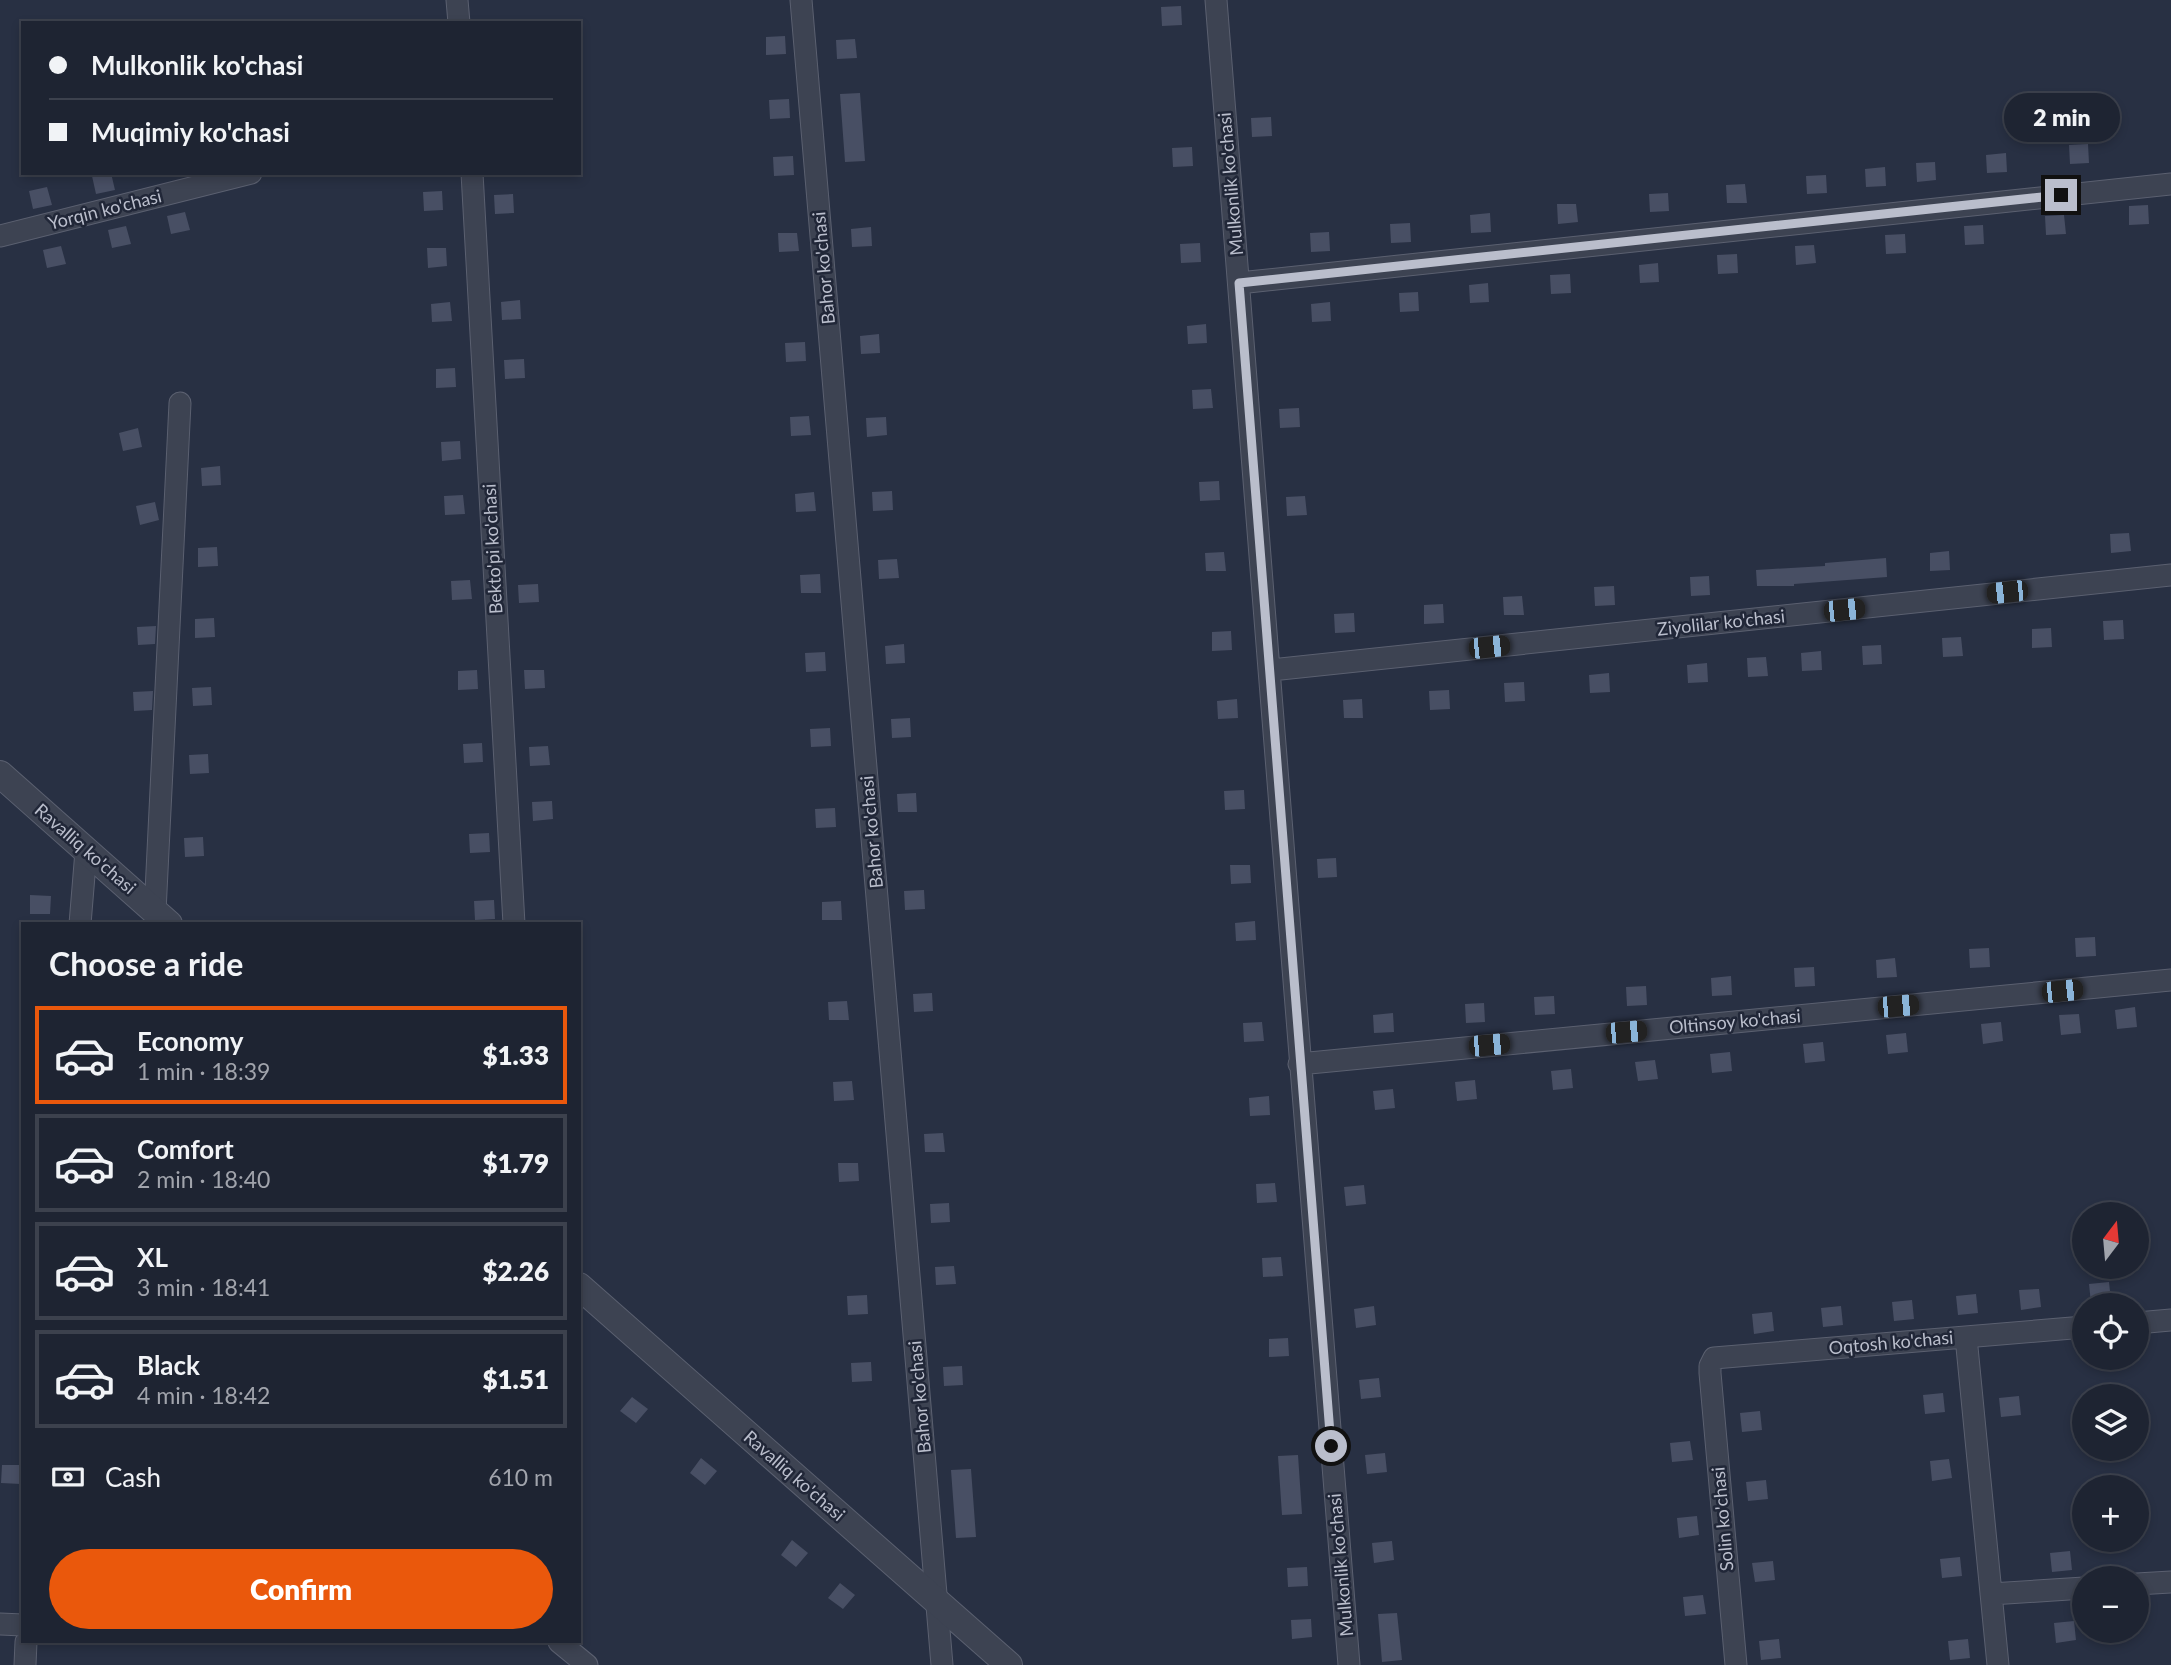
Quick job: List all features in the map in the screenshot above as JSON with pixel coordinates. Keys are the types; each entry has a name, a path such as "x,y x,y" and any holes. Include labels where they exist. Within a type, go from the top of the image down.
{"street":[{"path":"457,0 459,21"},
{"name":"Bahor ko'chasi","path":"801,0 942,1665"},
{"name":"Mulkonlik ko'chasi","path":"1216,0 1271,670 1298,1064 1349,1665"},
{"name":"Yorqin ko'chasi","path":"0,236 243,175"},
{"name":"Bekto'pi ko'chasi","path":"472,175 514,922"},
{"path":"1239,283 2171,184"},
{"path":"162,918 180,403"},
{"name":"Ziyolilar ko'chasi","path":"1271,670 2171,575"},
{"name":"Ravalliq ko'chasi","path":"0,774 162,918"},
{"path":"80,922 86,851"},
{"name":"Oltinsoy ko'chasi","path":"1298,1064 2171,980"},
{"name":"Ravalliq ko'chasi","path":"581,1288 1009,1665"},
{"path":"2149,1321 2171,1320"},
{"name":"Oqtosh ko'chasi","path":"1710,1373 1714,1358 1723,1356 2072,1328"},
{"path":"1966,1336 1998,1665"},
{"name":"Solin ko'chasi","path":"1710,1373 1736,1665"},
{"path":"2149,1583 2171,1582"},
{"path":"1992,1594 2072,1589"},
{"path":"0,1624 21,1625"},
{"path":"25,1665 26,1643"},
{"path":"560,1643 587,1665"}],"building":[{"path":"1181,6 1182,25 1162,26 1161,7"},
{"path":"785,36 786,54 766,55 766,37"},
{"path":"855,39 857,58 837,59 836,40"},
{"path":"860,93 865,161 845,162 840,94"},
{"path":"789,99 790,118 770,119 769,100"},
{"path":"1271,117 1272,136 1252,137 1251,118"},
{"path":"2088,144 2089,163 2070,164 2069,145"},
{"path":"1192,147 1193,166 1173,167 1172,148"},
{"path":"2006,153 2007,172 1987,173 1986,155"},
{"path":"793,156 794,175 774,176 773,157"},
{"path":"1935,162 1936,180 1917,182 1916,163"},
{"path":"1885,167 1886,186 1866,187 1865,169"},
{"path":"111,175 115,190 96,194 92,176"},
{"path":"1826,175 1827,193 1807,194 1806,176"},
{"path":"1745,184 1747,203 1727,203 1726,185"},
{"path":"47,187 52,205 33,209 29,191"},
{"path":"442,191 443,210 424,211 423,192"},
{"path":"1668,193 1669,211 1650,212 1649,194"},
{"path":"513,194 514,213 495,214 494,195"},
{"path":"1557,204 1576,204 1578,222 1558,224"},
{"path":"2148,205 2149,224 2129,225 2129,206"},
{"path":"185,212 190,230 171,234 167,216"},
{"path":"1490,213 1491,232 1471,233 1470,215"},
{"path":"2064,215 2066,234 2046,235 2045,216"},
{"path":"1410,223 1411,242 1391,243 1390,224"},
{"path":"1983,225 1984,244 1965,245 1964,226"},
{"path":"126,226 131,244 112,248 108,230"},
{"path":"871,227 872,246 852,247 851,229"},
{"path":"1329,232 1330,251 1311,252 1310,233"},
{"path":"778,233 797,233 799,251 779,252"},
{"path":"1905,234 1906,253 1886,254 1885,235"},
{"path":"1200,243 1201,262 1181,263 1180,244"},
{"path":"1814,245 1816,263 1796,265 1795,246"},
{"path":"61,246 66,264 47,268 43,250"},
{"path":"427,248 446,248 447,266 428,268"},
{"path":"1737,254 1738,273 1718,274 1717,255"},
{"path":"1658,263 1659,282 1640,283 1639,265"},
{"path":"1570,274 1571,293 1551,294 1550,275"},
{"path":"1488,283 1489,302 1470,303 1469,285"},
{"path":"1418,292 1419,311 1400,312 1399,293"},
{"path":"520,300 521,319 502,320 501,302"},
{"path":"450,302 452,321 432,322 431,304"},
{"path":"1330,302 1331,321 1312,322 1311,304"},
{"path":"1206,324 1207,343 1188,344 1187,326"},
{"path":"879,334 880,353 861,354 860,336"},
{"path":"805,342 806,361 786,362 785,343"},
{"path":"524,359 525,378 505,379 504,360"},
{"path":"455,368 456,387 436,388 436,369"},
{"path":"1211,389 1213,408 1193,409 1192,390"},
{"path":"1299,408 1300,427 1280,428 1279,409"},
{"path":"809,416 811,435 791,436 790,417"},
{"path":"886,417 887,435 867,437 866,418"},
{"path":"138,428 142,447 123,451 119,433"},
{"path":"460,441 461,459 442,461 441,442"},
{"path":"220,466 221,485 202,486 201,468"},
{"path":"1219,481 1220,500 1200,501 1199,482"},
{"path":"892,491 893,510 873,511 872,492"},
{"path":"814,492 816,511 796,512 795,494"},
{"path":"463,495 465,514 445,515 444,496"},
{"path":"1305,496 1307,515 1287,516 1286,497"},
{"path":"155,502 159,520 140,525 136,506"},
{"path":"2129,533 2131,551 2111,553 2110,534"},
{"path":"217,547 218,566 198,567 198,548"},
{"path":"1949,551 1950,570 1930,571 1930,553"},
{"path":"1224,552 1226,571 1206,571 1205,553"},
{"path":"1886,558 1887,577 1794,586 1757,586 1756,570 1825,566 1825,563"},
{"path":"897,559 899,578 879,579 878,560"},
{"path":"820,574 821,593 801,593 800,575"},
{"path":"1709,576 1710,595 1691,596 1690,577"},
{"path":"470,580 472,599 452,600 451,581"},
{"path":"538,584 539,602 519,603 518,585"},
{"path":"1614,586 1615,605 1595,606 1594,587"},
{"path":"1522,596 1524,615 1504,615 1503,597"},
{"path":"1443,604 1444,623 1424,624 1424,605"},
{"path":"1354,613 1355,632 1335,633 1334,614"},
{"path":"214,618 215,637 195,638 195,619"},
{"path":"2123,620 2124,639 2104,640 2103,621"},
{"path":"156,626 155,644 138,645 137,627"},
{"path":"2051,628 2052,647 2032,648 2032,629"},
{"path":"1231,631 1232,650 1212,651 1212,632"},
{"path":"1961,637 1963,656 1943,657 1942,638"},
{"path":"904,644 905,663 886,664 885,646"},
{"path":"1881,645 1882,664 1863,665 1862,646"},
{"path":"1821,651 1822,670 1802,671 1801,653"},
{"path":"825,652 826,671 806,672 805,653"},
{"path":"1766,657 1768,676 1748,677 1747,658"},
{"path":"1707,663 1708,682 1688,683 1687,665"},
{"path":"477,670 478,689 458,690 458,671"},
{"path":"524,670 544,670 545,688 525,689"},
{"path":"1609,673 1610,692 1590,693 1589,675"},
{"path":"1524,682 1525,701 1505,702 1504,683"},
{"path":"211,687 212,705 193,706 192,688"},
{"path":"1449,690 1450,709 1430,710 1429,691"},
{"path":"153,691 152,710 134,711 133,692"},
{"path":"1237,699 1238,718 1218,719 1217,701"},
{"path":"1362,699 1363,718 1344,718 1343,700"},
{"path":"910,718 911,737 892,738 891,719"},
{"path":"830,728 831,746 811,747 810,729"},
{"path":"482,743 483,762 464,763 463,744"},
{"path":"548,746 550,765 530,766 529,747"},
{"path":"208,754 209,773 190,774 189,755"},
{"path":"1244,790 1245,809 1225,810 1224,791"},
{"path":"916,793 917,812 898,812 897,794"},
{"path":"552,801 553,819 533,821 532,802"},
{"path":"835,808 836,827 816,828 815,809"},
{"path":"489,833 490,852 470,853 469,834"},
{"path":"203,837 204,856 185,857 184,838"},
{"path":"1336,858 1337,877 1318,878 1317,859"},
{"path":"1230,865 1250,865 1251,883 1231,884"},
{"path":"924,890 925,909 905,910 904,891"},
{"path":"30,895 51,896 50,914 30,914"},
{"path":"494,900 495,919 475,920 474,901"},
{"path":"841,901 842,920 822,920 822,902"},
{"path":"1255,921 1256,940 1236,941 1235,923"},
{"path":"2095,937 2096,956 2076,957 2075,938"},
{"path":"1989,948 1990,967 1970,968 1969,949"},
{"path":"1895,958 1897,977 1877,978 1876,960"},
{"path":"1814,967 1815,986 1795,987 1794,968"},
{"path":"1731,976 1732,995 1712,996 1711,978"},
{"path":"1646,986 1647,1005 1627,1006 1626,987"},
{"path":"932,993 933,1011 914,1012 913,994"},
{"path":"1554,996 1555,1014 1535,1015 1534,997"},
{"path":"847,1001 849,1020 829,1020 828,1002"},
{"path":"1484,1003 1485,1022 1466,1023 1465,1004"},
{"path":"2135,1007 2137,1027 2117,1029 2115,1010"},
{"path":"1393,1013 1394,1032 1374,1033 1373,1015"},
{"path":"2079,1014 2081,1033 2061,1035 2059,1015"},
{"path":"1262,1022 1264,1041 1244,1042 1243,1023"},
{"path":"2001,1022 2003,1041 1983,1044 1981,1024"},
{"path":"1906,1033 1908,1052 1888,1054 1886,1035"},
{"path":"1823,1042 1825,1061 1805,1063 1803,1044"},
{"path":"1730,1052 1732,1071 1712,1073 1710,1054"},
{"path":"1655,1060 1658,1079 1638,1081 1635,1062"},
{"path":"1571,1069 1573,1088 1553,1090 1551,1071"},
{"path":"1475,1080 1477,1099 1457,1101 1455,1082"},
{"path":"852,1081 854,1100 834,1101 833,1082"},
{"path":"1393,1089 1395,1108 1375,1110 1373,1091"},
{"path":"1269,1096 1270,1115 1250,1116 1249,1098"},
{"path":"943,1133 945,1152 925,1152 924,1134"},
{"path":"838,1163 858,1163 859,1181 839,1182"},
{"path":"1275,1183 1277,1202 1257,1203 1256,1184"},
{"path":"1364,1185 1366,1204 1346,1206 1344,1187"},
{"path":"949,1203 950,1222 931,1223 930,1204"},
{"path":"1281,1257 1283,1276 1263,1277 1262,1258"},
{"path":"954,1266 956,1284 936,1285 935,1267"},
{"path":"2109,1282 2110,1293 2090,1293 2089,1284"},
{"path":"2039,1289 2041,1307 2021,1310 2019,1290"},
{"path":"1976,1294 1978,1313 1958,1315 1956,1296"},
{"path":"867,1295 868,1314 848,1315 847,1296"},
{"path":"1912,1300 1914,1319 1894,1321 1892,1302"},
{"path":"1374,1306 1376,1325 1356,1328 1354,1309"},
{"path":"1841,1306 1843,1325 1823,1327 1821,1308"},
{"path":"1772,1312 1774,1331 1754,1334 1752,1314"},
{"path":"1288,1338 1289,1356 1269,1357 1269,1339"},
{"path":"871,1362 872,1381 852,1382 851,1363"},
{"path":"962,1366 963,1385 944,1386 943,1367"},
{"path":"1379,1378 1381,1397 1361,1399 1359,1380"},
{"path":"1943,1393 1945,1412 1925,1414 1923,1395"},
{"path":"2019,1396 2021,1415 2001,1417 1999,1398"},
{"path":"632,1397 648,1409 636,1423 620,1411"},
{"path":"1760,1411 1762,1430 1742,1432 1740,1413"},
{"path":"1690,1441 1693,1460 1672,1462 1670,1443"},
{"path":"1385,1453 1387,1472 1367,1474 1365,1455"},
{"path":"1298,1455 1302,1514 1282,1515 1278,1456"},
{"path":"701,1458 717,1471 705,1485 690,1473"},
{"path":"1949,1459 1952,1478 1932,1481 1930,1461"},
{"path":"2,1465 21,1465 21,1484 1,1483"},
{"path":"971,1469 976,1537 956,1538 951,1470"},
{"path":"1766,1480 1768,1499 1748,1501 1746,1482"},
{"path":"1697,1516 1699,1535 1679,1538 1677,1518"},
{"path":"792,1540 808,1553 796,1567 781,1555"},
{"path":"1392,1541 1394,1560 1374,1563 1372,1543"},
{"path":"2070,1551 2072,1570 2052,1572 2050,1553"},
{"path":"1960,1557 1962,1576 1942,1578 1940,1559"},
{"path":"1773,1561 1775,1580 1755,1582 1752,1563"},
{"path":"1307,1567 1308,1586 1288,1587 1287,1568"},
{"path":"840,1583 855,1595 843,1609 828,1598"},
{"path":"1703,1595 1706,1614 1685,1616 1683,1597"},
{"path":"1397,1613 1402,1660 1382,1662 1378,1614"},
{"path":"1311,1619 1312,1637 1292,1639 1291,1620"},
{"path":"2072,1621 2072,1641 2056,1643 2054,1623"},
{"path":"1779,1639 1781,1658 1761,1660 1759,1641"},
{"path":"1968,1639 1970,1658 1950,1660 1948,1641"}],"route":[{"path":"1331,1446 1298,1064 1271,670 1239,283 2061,195"}]}
